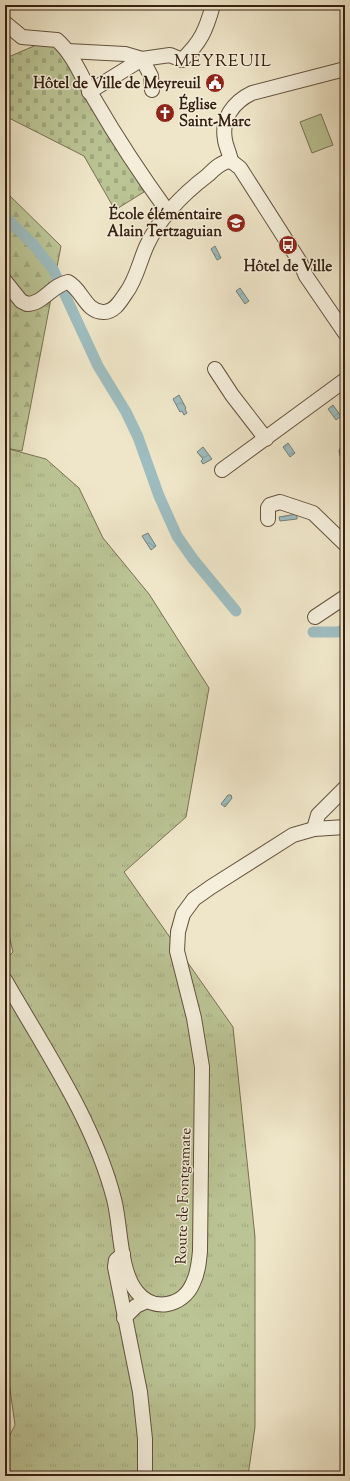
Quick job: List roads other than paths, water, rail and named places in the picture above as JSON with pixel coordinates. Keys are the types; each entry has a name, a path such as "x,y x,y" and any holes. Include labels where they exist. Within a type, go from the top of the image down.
{"street":[{"path":"68,51 125,54 142,59 170,55 182,60 197,45 208,22 213,5"},
{"path":"5,23 22,37 57,40 68,51 93,97 130,159 168,212"},
{"path":"142,59 151,76 152,90"},
{"path":"93,97 142,59"},
{"path":"345,69 252,93 238,101 228,114 224,132 231,161 240,168 300,262 306,276 345,333"},
{"path":"5,281 21,301 27,304 37,301 60,285 72,285 93,309 104,312 114,308 128,290 147,244 168,212 193,186 223,163 231,161"},
{"path":"215,369 232,395 266,439"},
{"path":"222,470 345,380"},
{"path":"268,519 268,508 275,502 280,502 313,513 345,544"},
{"path":"315,617 345,597"},
{"path":"314,829 318,815 345,788"},
{"name":"Route de Fontgamate","path":"147,1301 159,1305 165,1305 172,1304 184,1296 193,1284 198,1269 200,1251 202,1067 195,1024 177,951 178,932 183,914 194,899 237,869 293,835 314,829 345,827"},
{"path":"5,980 85,1120 95,1144 114,1200 123,1254 129,1279 136,1292 147,1301 136,1306 124,1318"},
{"path":"123,1254 116,1260 115,1267 141,1399 145,1476"}],"water":[{"path":"215,246 221,258 217,260 211,249"},
{"path":"240,288 249,301 245,304 236,291"},
{"path":"179,395 186,408 187,413 184,415 182,411 180,412 173,399"},
{"path":"333,405 341,416 336,420 328,409"},
{"path":"288,443 295,453 290,457 283,447"},
{"path":"345,445 345,458 340,456 339,451 341,446"},
{"path":"203,447 212,459 203,464 201,461 203,459 197,452"},
{"path":"297,514 297,519 280,521 279,517"},
{"path":"148,533 156,546 151,550 142,536"},
{"path":"228,795 231,795 232,798 225,807 221,804"}],"waterway":[{"path":"5,217 32,243 53,269 98,366 126,412 138,437 159,496 177,536 193,559 236,611"},
{"path":"313,632 338,632 345,629"}],"place":[{"name":"Hôtel de Ville de Meyreuil","path":"215,83"},
{"name":"Église Saint-Marc","path":"165,113"},
{"name":"École élémentaire Alain Tertzaguian","path":"236,223"},
{"name":"Hôtel de Ville","path":"288,245"}],"district":[{"name":"MEYREUIL","path":"223,60"}]}
